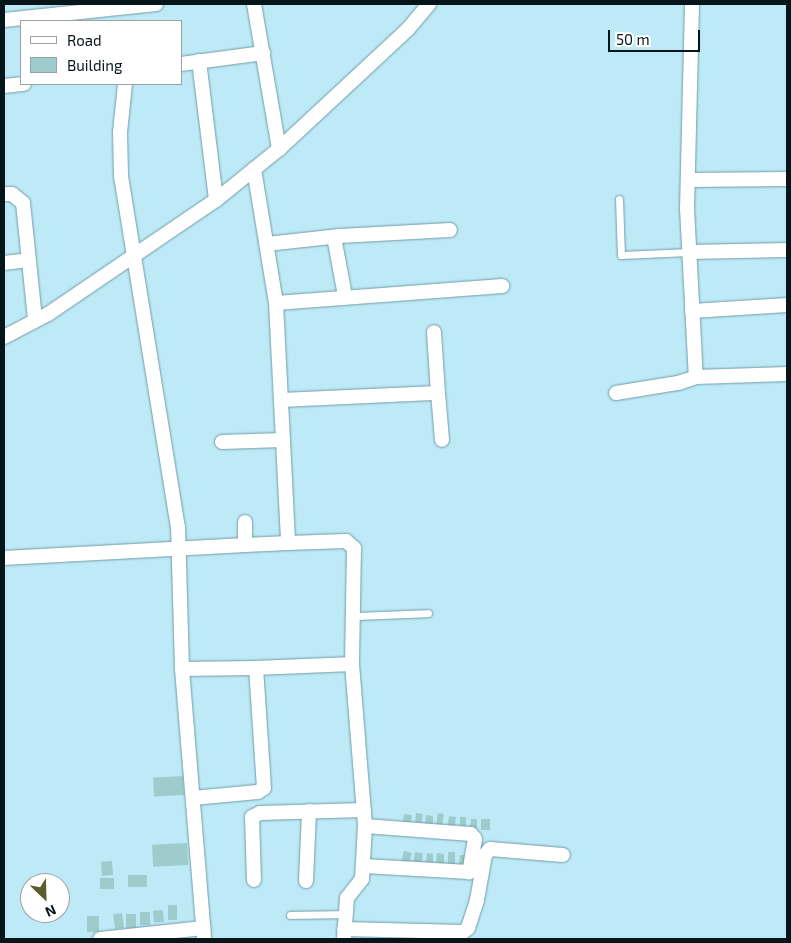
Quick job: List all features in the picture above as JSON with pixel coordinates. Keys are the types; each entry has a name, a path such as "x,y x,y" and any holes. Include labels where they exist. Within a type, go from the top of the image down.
{"street":[{"path":"4,20 89,8 156,4"},
{"path":"254,4 279,149"},
{"path":"4,336 48,314 136,257 216,200 279,149 408,29 429,4"},
{"path":"692,4 688,180 689,252 696,377"},
{"path":"182,64 262,53"},
{"path":"199,61 216,200"},
{"path":"4,86 20,84"},
{"path":"100,939 204,934 182,669 178,526 153,389 136,257 121,176 120,132 125,85"},
{"path":"254,169 276,303 288,543"},
{"path":"688,180 787,179"},
{"path":"4,194 12,194 23,203 35,320"},
{"path":"266,244 334,237 450,230"},
{"path":"334,237 345,296"},
{"path":"689,252 787,250"},
{"path":"4,263 28,260"},
{"path":"276,303 345,296 502,286"},
{"path":"692,311 787,305"},
{"path":"434,332 442,440"},
{"path":"616,393 678,383 696,377 787,374"},
{"path":"281,400 438,393"},
{"path":"222,442 283,440"},
{"path":"245,522 245,545"},
{"path":"4,558 288,543 351,544 354,616 352,664 365,826 362,878 347,898 344,934 463,932 468,928 477,900 485,855 490,849 563,855"},
{"path":"182,669 352,664"},
{"path":"193,798 258,792 264,788 256,668"},
{"path":"254,880 252,817 260,813 364,810"},
{"path":"306,880 309,811"},
{"path":"364,866 469,872 475,839 471,834 365,826"}],"lane":[{"path":"620,198 621,254 689,252"},
{"path":"354,616 428,613"},
{"path":"290,915 345,914"}],"building":[{"path":"183,776 184,795 154,797 153,778"},
{"path":"416,813 423,814 421,826 415,825"},
{"path":"438,813 444,814 442,827 436,826"},
{"path":"404,814 412,815 411,825 403,824"},
{"path":"426,815 433,816 433,827 425,826"},
{"path":"449,816 456,817 455,827 448,826"},
{"path":"460,817 466,817 466,827 460,827"},
{"path":"471,819 477,819 477,829 470,829"},
{"path":"481,819 490,819 490,830 481,830"},
{"path":"187,843 188,865 153,867 152,845"},
{"path":"404,851 412,853 409,865 401,863"},
{"path":"415,852 423,853 421,866 413,865"},
{"path":"448,852 455,852 455,867 448,867"},
{"path":"427,853 433,854 433,864 426,863"},
{"path":"437,853 444,854 444,865 436,864"},
{"path":"460,855 467,855 467,866 459,865"},
{"path":"112,861 113,875 102,876 101,862"},
{"path":"128,875 147,875 147,887 128,887"},
{"path":"100,878 114,878 114,889 100,889"},
{"path":"168,905 177,905 177,920 168,920"},
{"path":"163,910 164,922 154,923 153,911"},
{"path":"140,912 150,912 150,925 140,925"},
{"path":"122,913 124,928 115,929 113,914"},
{"path":"126,914 136,914 136,928 126,928"},
{"path":"87,916 99,916 99,932 87,932"}]}
